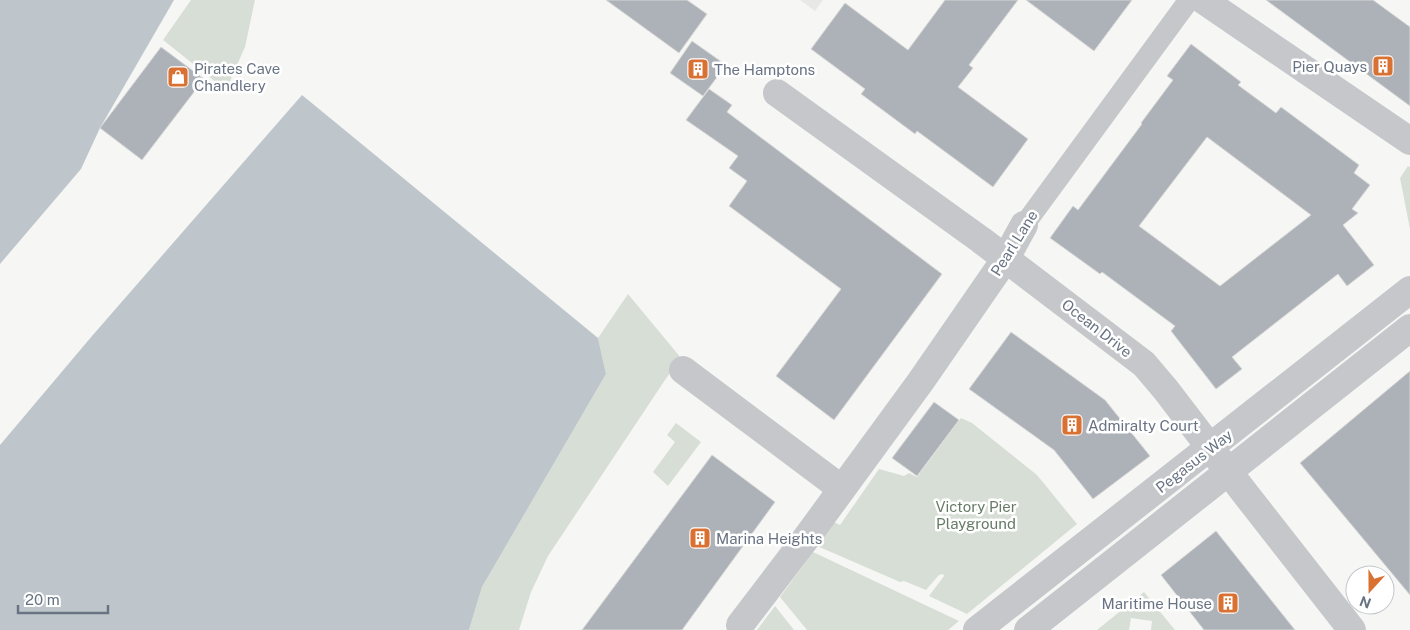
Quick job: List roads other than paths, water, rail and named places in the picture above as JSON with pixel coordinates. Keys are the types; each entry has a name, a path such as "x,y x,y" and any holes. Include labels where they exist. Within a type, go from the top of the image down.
{"street":[{"name":"Pearl Lane","path":"740,625 926,373 1006,258 1024,225 1189,0"},
{"path":"1203,0 1410,141"},
{"name":"Ocean Drive","path":"777,92 1006,258 1144,364 1352,630"},
{"name":"Pegasus Way","path":"977,630 1410,290"},
{"name":"Pegasus Way","path":"1028,630 1410,328"},
{"path":"683,370 842,489"}],"place":[{"name":"Pier Quays","path":"1383,66"},
{"name":"The Hamptons","path":"698,69"},
{"name":"Pirates Cave Chandlery","path":"178,77"},
{"name":"Admiralty Court","path":"1072,425"},
{"name":"Marina Heights","path":"700,538"},
{"name":"Maritime House","path":"1228,603"}],"park label":[{"name":"Victory Pier Playground","path":"976,514"}]}
